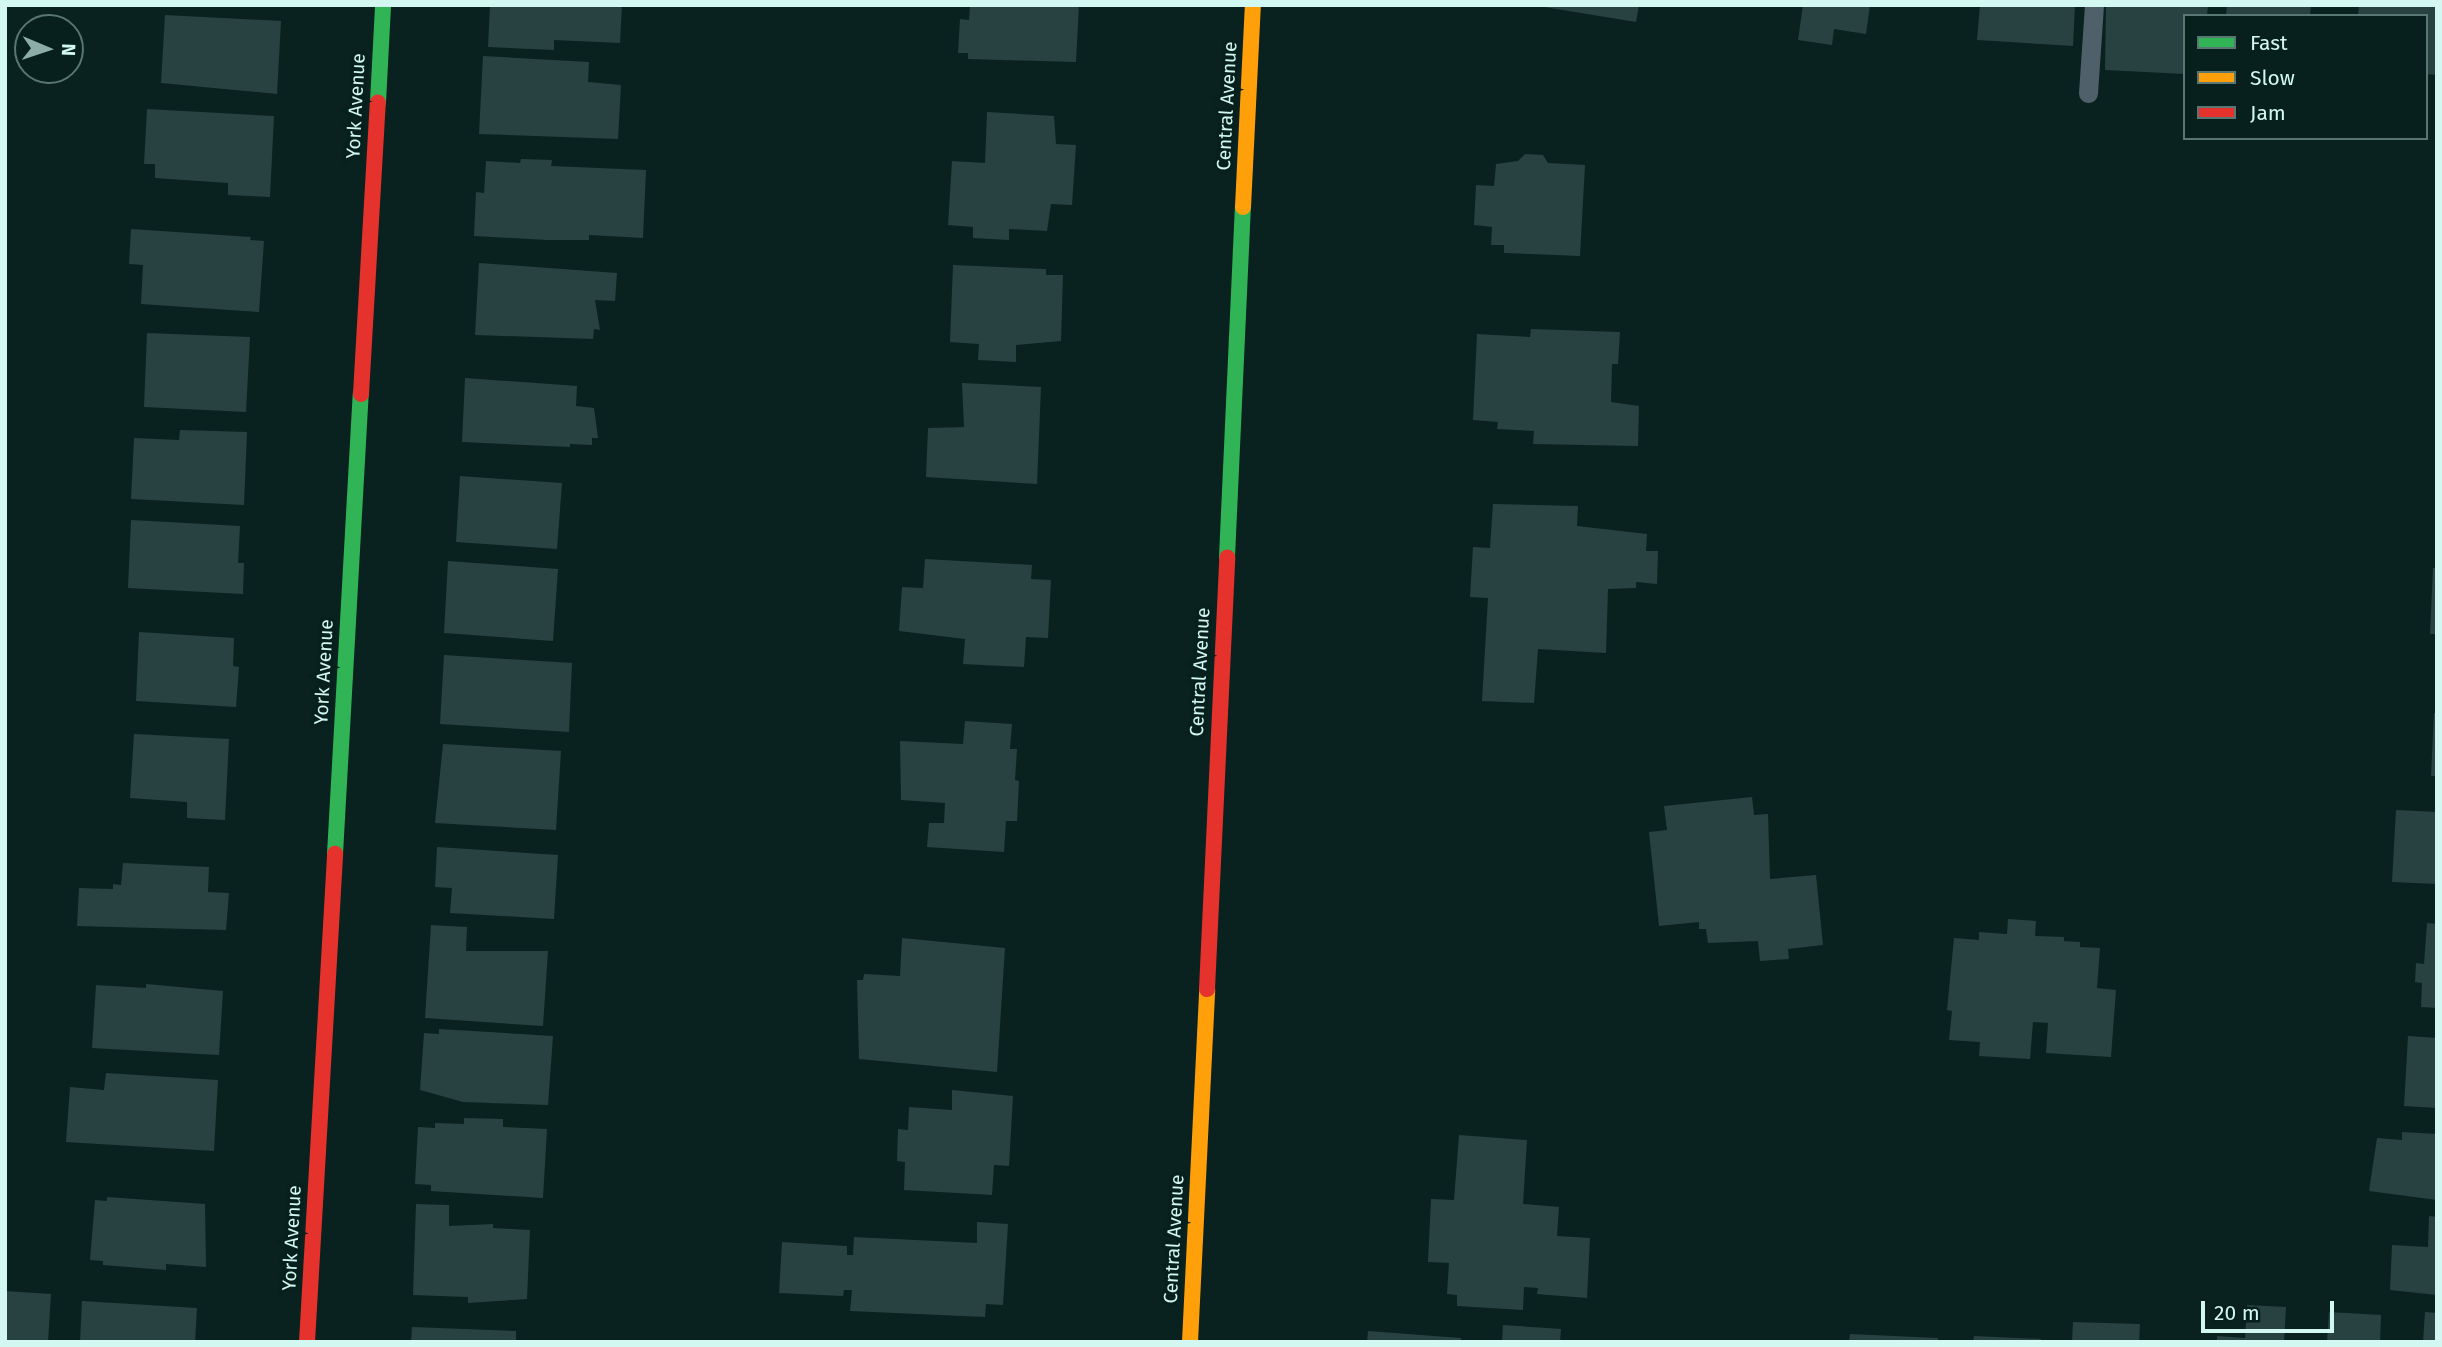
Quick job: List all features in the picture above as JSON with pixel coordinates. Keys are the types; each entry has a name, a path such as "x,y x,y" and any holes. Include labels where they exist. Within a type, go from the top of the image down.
{"street":[{"name":"York Avenue","path":"307,1342 383,5"},
{"name":"Central Avenue","path":"1190,1342 1253,5"}],"lane":[{"path":"2088,93 2094,5"}],"building":[{"path":"490,5 622,5 620,43 554,40 554,50 488,47"},
{"path":"970,5 1079,5 1076,62 968,59 968,53 958,53 960,19 969,20"},
{"path":"1532,5 1639,5 1636,22"},
{"path":"1803,5 1870,5 1866,34 1834,29 1832,45 1798,40"},
{"path":"1980,5 2075,5 2073,46 1977,40"},
{"path":"2106,5 2208,5 2207,14 2183,14 2183,74 2105,70"},
{"path":"2227,5 2311,5 2310,14 2226,14"},
{"path":"2359,5 2437,5 2437,75 2428,74 2428,14 2358,14"},
{"path":"165,15 281,21 277,94 161,83"},
{"path":"483,56 589,62 588,82 621,85 618,139 479,134"},
{"path":"147,109 274,116 270,197 228,195 228,183 155,178 155,164 144,164"},
{"path":"987,112 1054,116 1056,144 1076,145 1072,205 1051,204 1047,231 1009,229 1009,240 973,238 973,227 948,225 952,161 985,163"},
{"path":"1525,154 1543,155 1548,163 1585,165 1580,256 1504,253 1504,245 1491,245 1492,227 1474,225 1476,185 1494,186 1496,164 1518,161"},
{"path":"521,159 552,160 551,166 646,170 643,238 589,235 589,240 547,240 474,236 476,192 484,193 486,161 520,163"},
{"path":"131,229 251,237 250,240 264,241 259,312 141,304 143,265 129,264"},
{"path":"479,263 617,273 615,301 595,300 600,330 594,329 593,339 475,335"},
{"path":"953,265 1046,269 1046,275 1063,275 1061,341 1016,345 1016,362 978,360 979,344 950,342"},
{"path":"1531,329 1620,332 1618,364 1612,364 1611,402 1639,406 1638,446 1533,444 1534,431 1497,429 1498,422 1473,420 1477,334 1530,337"},
{"path":"147,333 250,337 246,412 144,407"},
{"path":"465,378 577,386 576,406 594,408 598,438 592,438 592,445 570,444 570,447 462,442"},
{"path":"962,383 1041,387 1037,484 926,477 928,428 964,427"},
{"path":"180,430 247,432 244,505 131,499 134,438 179,440"},
{"path":"460,476 562,483 557,549 456,542"},
{"path":"1493,504 1578,506 1577,526 1647,534 1646,551 1658,551 1657,584 1636,582 1636,588 1608,589 1606,653 1538,649 1534,703 1482,701 1488,598 1470,597 1473,547 1490,548"},
{"path":"131,520 240,526 238,563 244,563 243,594 128,588"},
{"path":"925,559 1032,565 1031,579 1051,580 1048,638 1026,637 1024,667 963,664 965,639 899,631 902,587 923,588"},
{"path":"448,561 558,569 553,641 444,633"},
{"path":"2433,568 2437,568 2437,634 2430,634"},
{"path":"139,632 234,638 233,666 239,667 236,707 136,701"},
{"path":"444,655 572,663 569,732 440,724"},
{"path":"2434,713 2437,713 2437,776 2431,776"},
{"path":"965,721 1012,724 1010,749 1017,749 1015,780 1019,781 1017,821 1006,821 1004,852 927,847 929,823 944,823 945,803 901,800 900,741 963,744"},
{"path":"134,734 229,739 225,820 187,818 187,802 130,798"},
{"path":"443,744 561,751 556,830 435,823"},
{"path":"1752,797 1754,815 1768,814 1770,879 1816,875 1823,945 1788,949 1789,959 1760,961 1758,941 1708,943 1706,929 1699,929 1699,922 1659,926 1649,832 1667,830 1664,806"},
{"path":"2396,810 2437,812 2437,884 2392,882"},
{"path":"437,847 558,855 554,919 450,913 452,888 435,887"},
{"path":"123,863 209,867 208,892 229,893 226,930 77,926 79,888 113,889 113,884 121,885"},
{"path":"2008,919 2036,921 2035,936 2064,937 2064,941 2080,942 2080,947 2100,948 2097,988 2116,990 2111,1057 2046,1053 2048,1023 2033,1022 2030,1059 1979,1056 1980,1042 1949,1040 1952,1011 1947,1010 1954,938 1979,940 1979,932 2007,934"},
{"path":"2427,923 2437,924 2437,1008 2421,1007 2422,983 2415,982 2416,963 2424,964"},
{"path":"431,925 467,927 466,951 548,951 543,1026 425,1018"},
{"path":"902,938 1005,948 997,1072 859,1059 857,980 863,980 864,974 900,976"},
{"path":"146,984 223,991 219,1055 92,1048 96,985 146,988"},
{"path":"439,1029 553,1036 548,1105 463,1102 420,1090 424,1033 439,1034"},
{"path":"2408,1036 2437,1038 2437,1108 2404,1106"},
{"path":"106,1073 218,1080 214,1151 66,1142 70,1087 104,1090"},
{"path":"952,1090 1013,1096 1009,1166 994,1165 992,1195 904,1190 905,1162 897,1161 898,1129 908,1130 909,1107 952,1110"},
{"path":"464,1118 503,1119 503,1127 547,1129 543,1198 431,1191 431,1185 415,1184 418,1127 435,1128 435,1123 464,1124"},
{"path":"2402,1132 2437,1134 2437,1200 2369,1191 2377,1138 2402,1140"},
{"path":"1459,1135 1527,1140 1523,1204 1559,1207 1557,1236 1590,1238 1587,1298 1537,1294 1538,1288 1524,1287 1523,1310 1457,1306 1457,1295 1447,1294 1449,1263 1428,1262 1431,1199 1454,1200"},
{"path":"107,1197 205,1204 206,1267 166,1264 166,1270 103,1265 103,1261 90,1260 95,1200 107,1201"},
{"path":"416,1204 449,1205 449,1226 493,1224 493,1228 530,1230 527,1299 468,1303 468,1297 413,1295"},
{"path":"2429,1216 2437,1217 2437,1295 2390,1290 2392,1245 2428,1247"},
{"path":"977,1222 1008,1224 1003,1305 986,1304 985,1317 850,1311 852,1290 844,1290 843,1296 779,1293 782,1242 847,1246 847,1255 853,1255 854,1237 977,1243"},
{"path":"5,1291 51,1294 48,1342 5,1342"},
{"path":"82,1301 197,1308 195,1342 80,1342"},
{"path":"2247,1305 2286,1307 2284,1342 2217,1342 2217,1336 2245,1338"},
{"path":"2329,1312 2381,1315 2380,1342 2327,1342"},
{"path":"2425,1312 2437,1313 2437,1342 2423,1342"},
{"path":"2073,1322 2140,1324 2139,1342 2072,1342"},
{"path":"1503,1325 1561,1329 1560,1342 1502,1342"},
{"path":"412,1327 516,1331 516,1342 411,1342"},
{"path":"1368,1331 1461,1338 1461,1342 1367,1342"},
{"path":"1850,1334 1938,1338 1938,1342 1849,1342"},
{"path":"1974,1336 2041,1339 2041,1342 1973,1342"}],"traffic: fast":[{"path":"378,102 383,5"},
{"path":"1227,557 1243,207"},
{"path":"335,854 361,394"}],"traffic: slow":[{"path":"1243,207 1253,5"},
{"path":"1190,1342 1207,989"}],"traffic: jam":[{"path":"361,394 378,102"},
{"path":"1207,989 1227,557"},
{"path":"307,1342 335,854"}]}
